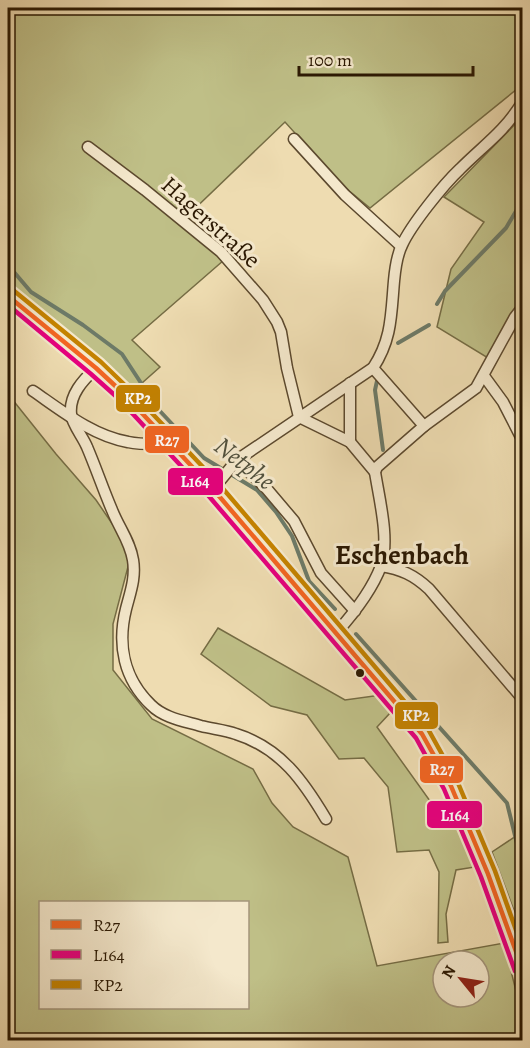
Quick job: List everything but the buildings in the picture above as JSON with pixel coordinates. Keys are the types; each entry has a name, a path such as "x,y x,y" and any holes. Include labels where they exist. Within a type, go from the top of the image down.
{"main road":[{"path":"8,296 96,368 171,444 217,484 422,734 451,786 488,874 522,968"}],"street":[{"path":"217,484 234,464 373,368 384,351 389,331 395,271 401,246 451,178 497,136 518,112 522,103"},
{"path":"294,140 345,195 401,246"},
{"name":"Hagerstraße","path":"88,147 221,252 263,300 281,332 299,417"},
{"path":"375,472 382,462 424,426 476,388 522,308"},
{"path":"96,368 84,379 77,390 72,406 72,418 87,446 112,513 130,548 134,578 121,639 124,663 134,684 160,713 174,719 235,734 254,741 273,753 297,775 326,819"},
{"path":"373,368 424,426"},
{"path":"484,376 503,402 522,439"},
{"path":"350,383 350,442"},
{"path":"33,391 72,418 117,440 130,443 171,444"},
{"path":"299,417 350,442 375,472 384,546 381,566 355,611 337,632"},
{"path":"234,464 266,488 289,514 321,573 355,611"},
{"path":"381,566 399,569 417,578 429,589 522,698"}],"green space":[{"path":"8,8 522,8 522,85 370,208 342,185 285,122 184,219 224,260 132,340 160,367 133,391 8,282"},
{"path":"522,117 522,305 488,358 437,327 451,269 484,222 444,197"},
{"path":"8,394 96,500 126,544 129,563 113,624 113,670 152,719 253,769 272,803 293,827 348,857 377,966 431,956 431,1009 491,1009 491,949 471,949 504,943 522,1015 522,1040 8,1040"},
{"path":"218,628 345,700 381,695 390,713 377,727 430,801 447,802 475,867 456,870 446,914 448,942 438,943 439,872 429,850 397,852 388,787 364,758 339,759 307,715 271,706 201,654"},
{"path":"522,832 522,932 492,852"}],"waterway":[{"path":"437,304 445,291 506,228 522,201"},
{"name":"Netphe","path":"8,265 31,292 83,325 122,354 158,409 204,458 257,490 292,536 309,581 335,609"},
{"path":"398,343 429,325"},
{"path":"377,381 375,390 383,450"},
{"name":"Netphe","path":"356,634 507,803 522,864"}],"transit line":[{"name":"KP2","path":"13,290 101,362 219,484 428,729 458,783 495,871 522,947"},
{"name":"R27","path":"8,296 124,394 213,489 422,734 451,786 488,874 522,968"},
{"name":"L164","path":"8,305 119,399 207,494 416,738 444,789 481,877 515,971"}],"district":[{"name":"Eschenbach","path":"402,555"}]}
